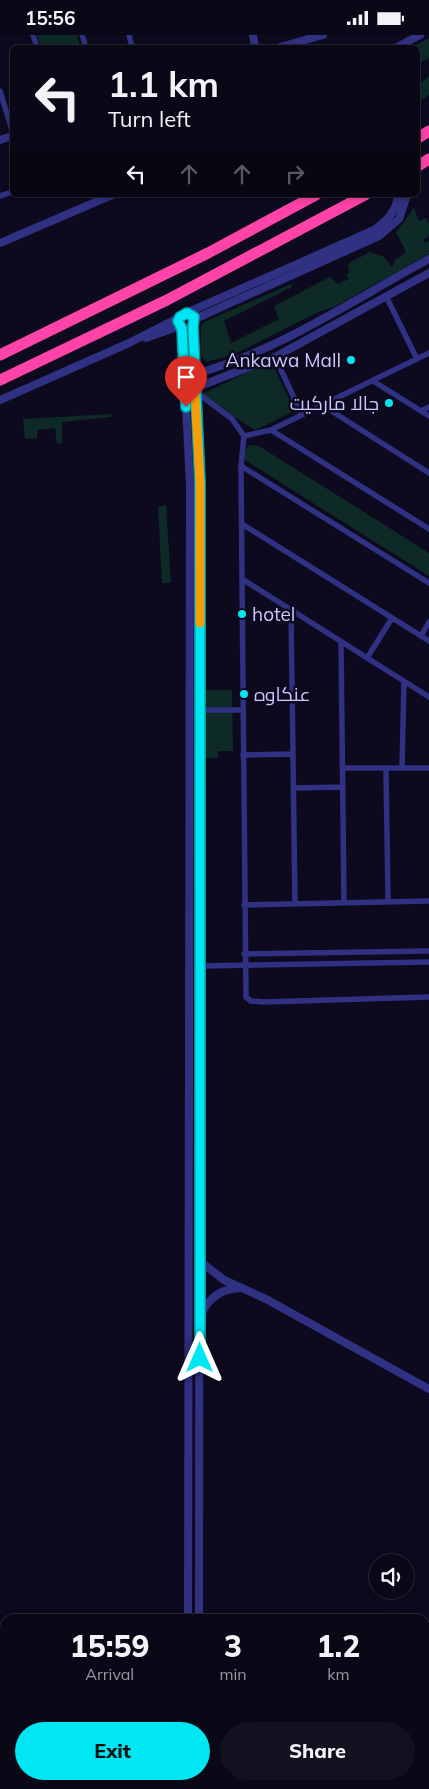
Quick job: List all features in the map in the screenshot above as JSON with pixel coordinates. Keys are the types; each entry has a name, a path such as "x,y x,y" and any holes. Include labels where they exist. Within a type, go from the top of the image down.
{"highway":[{"path":"0,355 208,253 312,197"},
{"path":"0,380 168,299 361,197"}],"street":[{"path":"297,39 323,35"},
{"path":"401,45 420,35"},
{"path":"0,91 10,124"},
{"path":"0,243 107,197"},
{"path":"0,400 374,230 386,221 393,212 397,197"},
{"path":"129,343 181,327 188,330 194,323 380,236 399,219 406,197"},
{"path":"194,374 215,369 269,346 429,259"},
{"path":"195,389 275,357 429,273"},
{"path":"386,296 417,359"},
{"path":"184,315 194,323"},
{"path":"184,315 181,327 190,485 188,1614"},
{"path":"194,323 194,374 200,483 200,1614"},
{"path":"244,436 271,430 429,353"},
{"path":"275,357 302,415"},
{"path":"215,369 219,380"},
{"path":"373,381 429,416"},
{"path":"195,389 232,419 244,436 241,466 244,965 246,997 256,1002 429,997"},
{"path":"322,405 429,473"},
{"path":"421,411 429,407"},
{"path":"271,430 429,529"},
{"path":"241,466 429,583"},
{"path":"242,523 429,641"},
{"path":"242,579 429,697"},
{"path":"291,610 295,904"},
{"path":"367,658 392,617"},
{"path":"421,636 429,622"},
{"path":"341,642 344,903"},
{"path":"402,768 404,681"},
{"path":"200,710 242,710"},
{"path":"243,755 293,754"},
{"path":"342,768 429,768"},
{"path":"386,769 388,902"},
{"path":"294,788 343,787"},
{"path":"244,905 429,901"},
{"path":"244,954 429,951"},
{"path":"201,966 429,963"},
{"path":"201,1262 216,1275 429,1389"},
{"path":"200,1319 205,1306 215,1296 228,1289 242,1288"}],"green space":[{"path":"37,35 77,35 80,45 40,45"},
{"path":"429,38 429,58 420,63 420,45 416,45"},
{"path":"429,77 429,95 420,101 420,83"},
{"path":"414,208 419,221 426,218 429,223 429,236 423,240 424,243 429,241 429,254 334,307 318,312 235,354 206,362 201,356 201,325 204,322 291,284 292,287 224,321 231,343 279,319 274,306 330,277 338,284 349,279 346,274 350,272 348,268 349,263 370,252 384,257 392,267 396,259 406,252 396,232"},
{"path":"271,361 295,411 255,430 200,395"},
{"path":"112,414 111,417 62,422 62,443 57,444 55,428 37,430 37,438 25,439 23,419"},
{"path":"249,445 259,446 429,553 429,576 245,460 243,453"},
{"path":"166,505 171,583 162,583 158,507"},
{"path":"203,690 232,690 233,751 218,751 218,758 204,758"}],"slow traffic":[{"path":"195,393 200,483 200,623"}],"place":[{"name":"Ankawa Mall","path":"351,360"},
{"name":"جالا ماركيت","path":"389,403"},
{"name":"hotel","path":"242,614"},
{"name":"عنكاوه","path":"244,694"}],"route":[{"path":"186,407 182,329 178,321 180,317 187,313 195,319 193,327 200,483 200,1358"}]}
